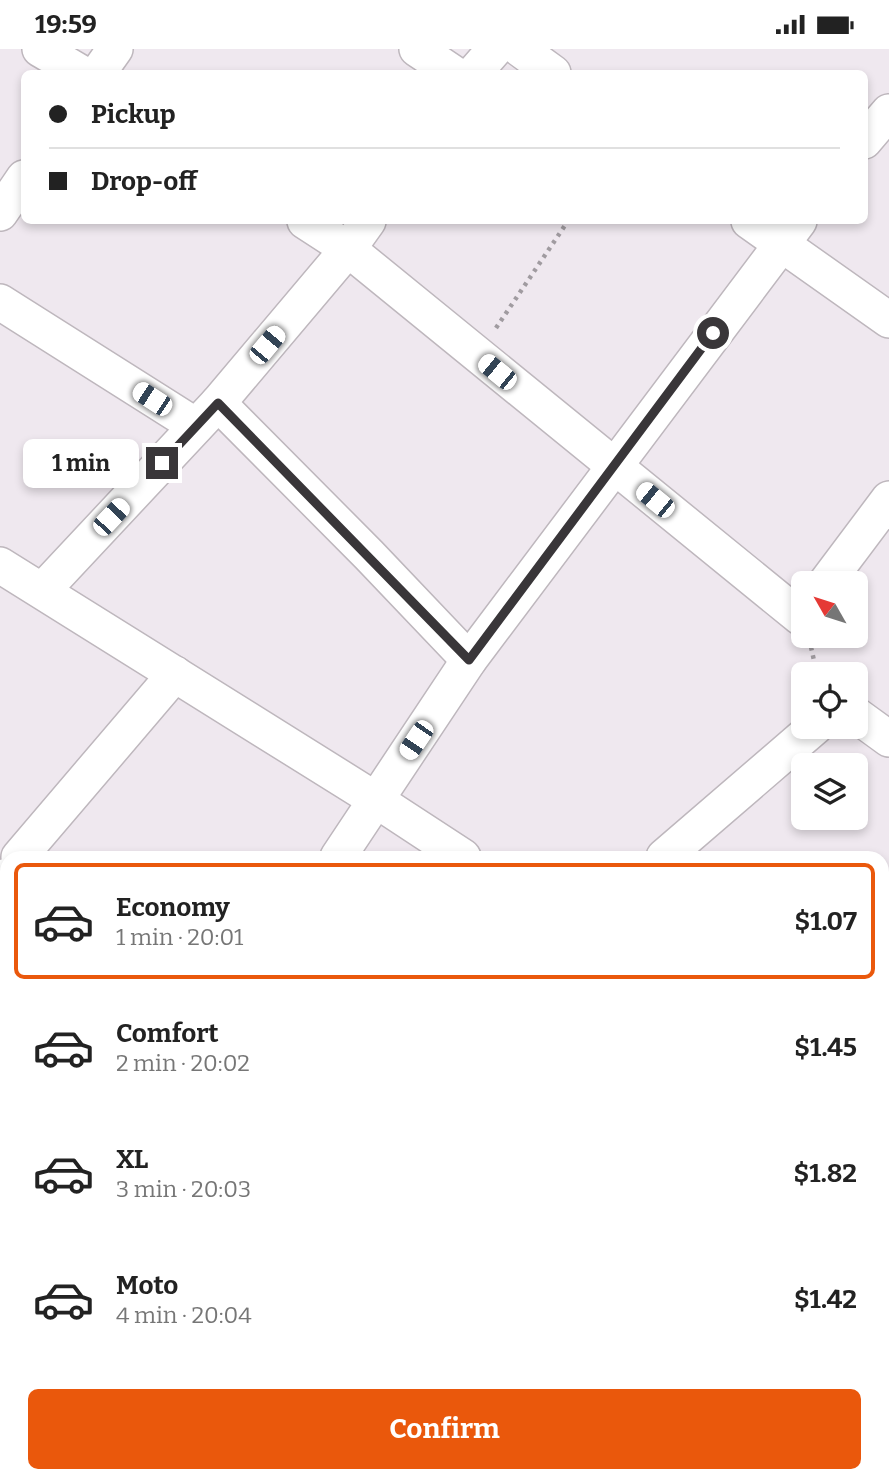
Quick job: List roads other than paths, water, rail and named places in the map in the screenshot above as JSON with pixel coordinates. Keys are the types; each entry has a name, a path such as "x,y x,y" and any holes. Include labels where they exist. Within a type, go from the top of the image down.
{"street":[{"path":"40,49 75,70"},
{"path":"100,70 115,49"},
{"path":"417,49 448,70"},
{"path":"477,70 495,49"},
{"path":"520,49 549,70"},
{"path":"868,136 889,111"},
{"path":"0,213 21,182"},
{"path":"310,224 348,249 791,610"},
{"path":"43,590 207,415 348,249 366,224"},
{"path":"760,224 789,232 889,320"},
{"path":"342,851 469,660 789,232"},
{"path":"0,302 207,415 469,660"},
{"path":"835,571 889,499"},
{"path":"0,566 43,590 454,851"},
{"path":"23,851 175,674"},
{"path":"868,724 889,739"},
{"path":"671,851 801,739"}]}
